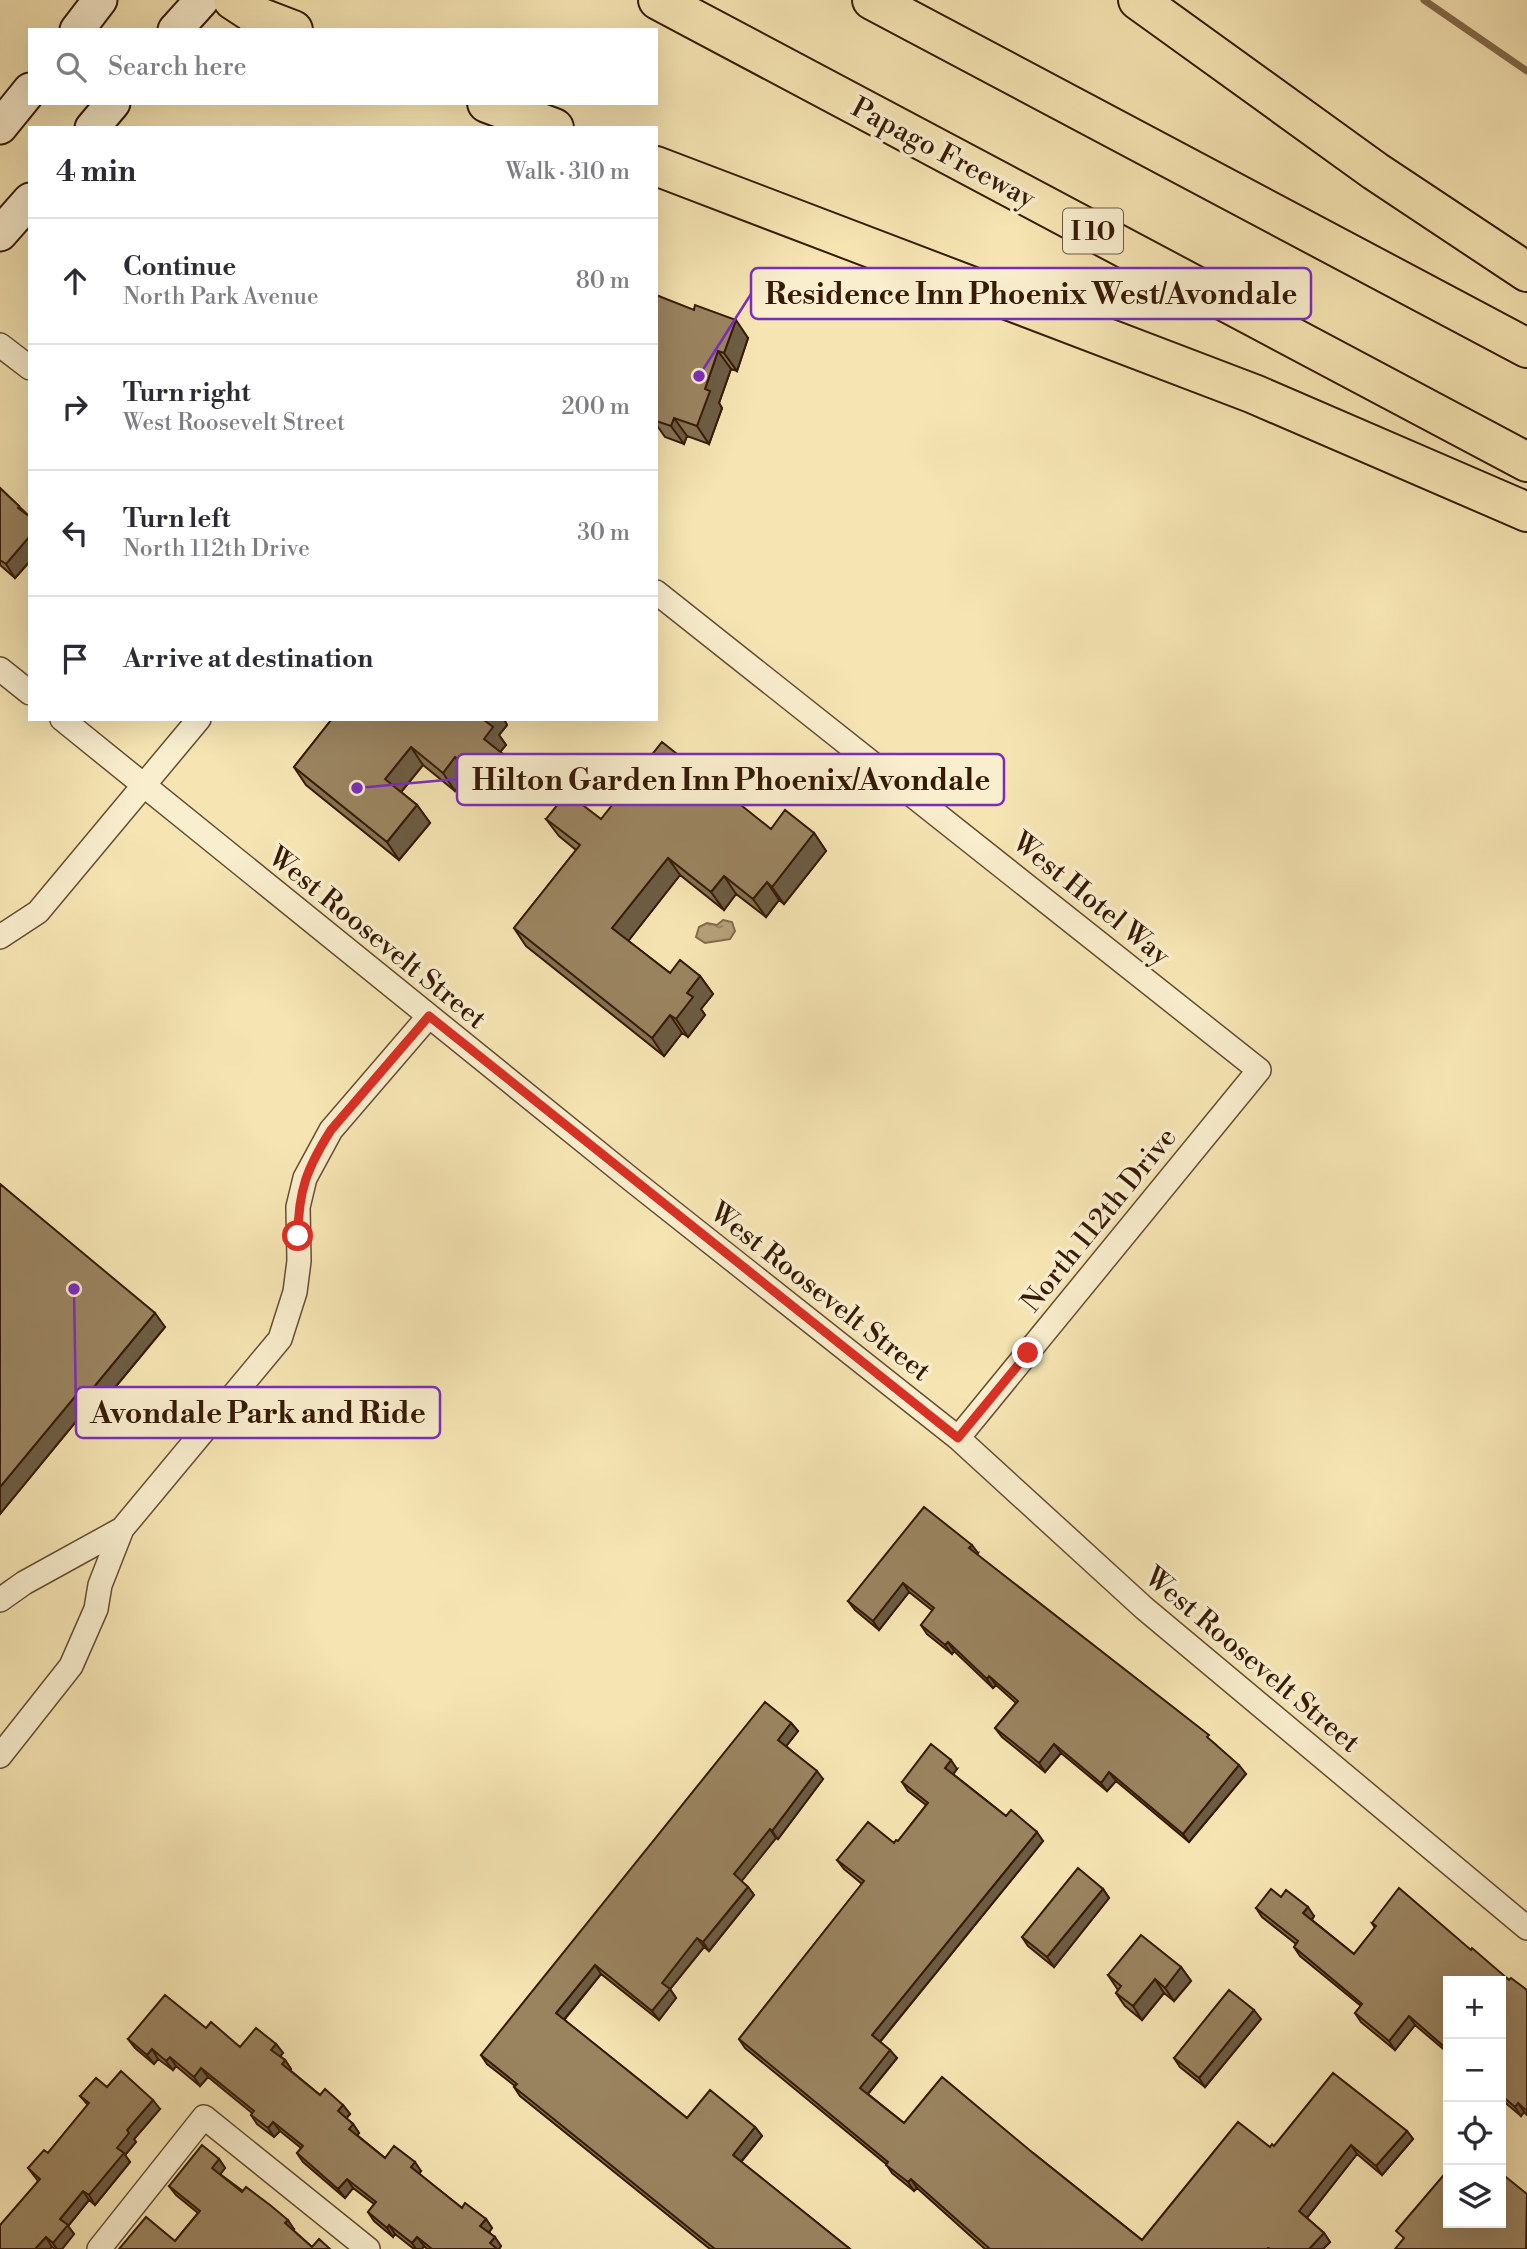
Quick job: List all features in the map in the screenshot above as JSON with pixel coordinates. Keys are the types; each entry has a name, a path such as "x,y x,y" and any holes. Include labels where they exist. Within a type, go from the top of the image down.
{"highway":[{"path":"233,0 259,17 288,28"},
{"name":"Papago Freeway","path":"658,0 1527,462"},
{"path":"872,0 1527,348"},
{"path":"1138,0 1375,171 1527,272"},
{"path":"492,105 549,126"},
{"path":"658,167 1254,394 1527,512"}],"main road":[{"path":"79,28 100,0"},
{"path":"177,28 202,0"},
{"path":"0,127 28,92"},
{"path":"94,126 111,105"},
{"path":"0,234 28,202"}],"street":[{"path":"0,345 28,367"},
{"name":"West Hotel Way","path":"658,594 971,839 1259,1070"},
{"path":"0,669 28,691"},
{"name":"West Roosevelt Street","path":"64,721 958,1438 1144,1608 1527,1928"},
{"path":"0,937 38,912 197,721"},
{"path":"4,1742 52,1692 71,1666 96,1609 100,1585 122,1529 280,1339 295,1292 299,1261 298,1207 305,1178 331,1130 429,1016"},
{"name":"North 112th Drive","path":"958,1438 1259,1070"},
{"path":"0,1600 24,1583 122,1529"},
{"path":"99,2249 204,2117 368,2249"}],"water":[{"path":"723,920 732,922 735,931 730,939 705,943 696,937 699,927 707,923 717,925"}],"building":[{"path":"658,296 694,310 695,305 736,320 724,353 718,351 705,389 710,391 697,426 674,418 671,426 658,422"},
{"path":"0,488 28,516 28,538 6,564 0,560"},
{"path":"330,721 485,721 493,727 484,739 512,761 498,778 469,755 463,763 455,757 443,773 411,747 385,779 417,805 387,842 294,767"},
{"path":"662,742 771,829 785,810 814,833 772,887 767,882 753,899 724,876 711,892 668,858 612,928 670,973 680,960 700,976 687,993 693,997 676,1019 670,1015 652,1038 514,928 580,845 546,819 567,793 601,819"},
{"path":"0,1184 155,1313 84,1399 77,1394 0,1487"},
{"path":"924,1507 972,1545 969,1548 1209,1735 1207,1737 1239,1765 1183,1834 1109,1772 1101,1783 1054,1744 1039,1763 995,1728 1018,1701 989,1676 987,1679 948,1642 945,1645 921,1625 934,1608 903,1583 873,1621 848,1601"},
{"path":"765,1702 791,1723 778,1740 817,1771 772,1831 770,1829 734,1874 748,1887 703,1942 697,1938 662,1983 670,1989 652,2011 595,1965 556,2013 687,2118 710,2090 755,2127 733,2155 850,2249 715,2249 514,2087 517,2084 481,2055"},
{"path":"931,1744 951,1760 945,1768 1006,1816 1011,1810 1037,1832 872,2035 890,2050 860,2088 904,2123 942,2077 1142,2240 1238,2122 1270,2147 1272,2144 1274,2146 1333,2073 1407,2131 1376,2166 1351,2145 1299,2211 1324,2233 1309,2249 990,2249 911,2179 908,2182 886,2165 888,2162 739,2039 864,1881 837,1860 868,1822 894,1843 898,1841 928,1803 902,1782"},
{"path":"1078,1868 1103,1889 1047,1957 1022,1937"},
{"path":"1399,1888 1504,1976 1443,1976 1443,2046 1409,2016 1389,2041 1355,2013 1362,2004 1294,1947 1298,1941 1256,1908 1271,1889 1281,1897 1286,1890 1308,1907 1303,1913 1354,1954 1376,1926 1372,1923"},
{"path":"1141,1935 1181,1967 1165,1988 1155,1979 1133,2006 1116,1993 1121,1986 1108,1975"},
{"path":"1506,1977 1527,1990 1527,2111 1518,2103 1515,2107 1506,2099"},
{"path":"1229,1990 1254,2010 1199,2078 1174,2058"},
{"path":"165,1995 206,2028 211,2022 240,2047 256,2028 276,2044 271,2050 285,2060 282,2064 320,2095 325,2089 343,2105 338,2111 353,2124 349,2129 385,2158 394,2146 415,2162 411,2167 462,2208 465,2203 486,2219 480,2226 495,2237 490,2243 497,2249 432,2249 417,2237 412,2243 389,2225 387,2228 368,2212 376,2202 347,2179 338,2189 297,2153 303,2146 273,2122 268,2128 251,2115 254,2111 201,2068 194,2077 170,2057 166,2061 152,2049 147,2055 128,2039"},
{"path":"121,2071 153,2100 127,2130 129,2133 117,2148 124,2153 89,2195 83,2191 60,2219 68,2225 53,2243 46,2237 35,2249 0,2249 0,2225 40,2179 28,2168 44,2150 48,2153 89,2103 80,2096 96,2078 107,2087"},
{"path":"202,2145 219,2159 212,2168 242,2192 246,2187 270,2205 288,2220 285,2223 312,2247 319,2239 330,2249 119,2249 146,2217 175,2241 200,2211 169,2186"},
{"path":"1443,2176 1443,2228 1506,2228 1506,2177 1527,2194 1526,2249 1395,2249 1404,2238 1396,2231"}],"waterway":[{"path":"1424,0 1527,71"}],"place":[{"name":"Residence Inn Phoenix West/Avondale","path":"699,376"},
{"name":"Hilton Garden Inn Phoenix/Avondale","path":"357,788"},
{"name":"Avondale Park and Ride","path":"74,1289"}],"route":[{"path":"298,1236 298,1207 305,1178 319,1150 331,1130 429,1016 958,1438 1028,1353"}]}
